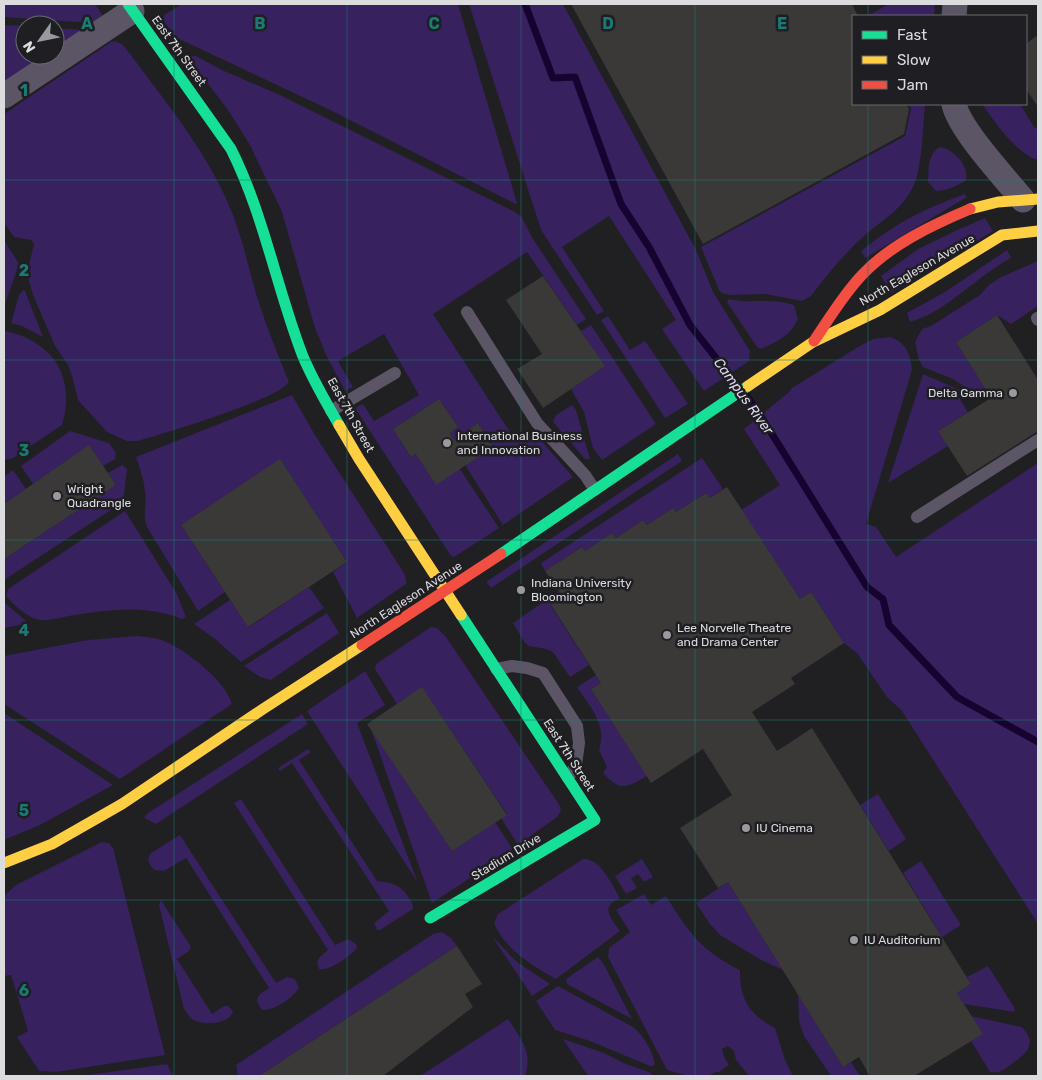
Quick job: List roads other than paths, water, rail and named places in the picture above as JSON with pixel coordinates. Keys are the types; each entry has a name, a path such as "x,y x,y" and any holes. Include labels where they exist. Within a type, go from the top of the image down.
{"street":[{"path":"4,96 130,7"},
{"name":"East 7th Street","path":"130,7 184,81 240,164 260,214 286,309 298,343 331,411 359,459 595,820"},
{"path":"954,105 955,110 973,139 1030,200"},
{"name":"North Eagleson Avenue","path":"813,342 844,297 869,268 899,247 970,210 998,202 1030,200"},
{"name":"North Eagleson Avenue","path":"4,862 52,844 122,804 263,709 445,592 813,342 880,310 1002,236 1038,232"},
{"name":"Stadium Drive","path":"430,918 595,820"}],"lane":[{"path":"467,312 537,424 584,475 595,490"},
{"path":"331,411 395,373"},
{"path":"917,517 1038,440"},
{"path":"496,669 512,666 543,673 577,726 579,743 576,765 568,778"}],"waterway":[{"name":"Campus River","path":"525,4 553,78 575,77 621,204 649,247 690,325 739,387"},
{"name":"Campus River","path":"746,395 867,587 883,599 889,625 957,697 1038,742"}],"place":[{"name":"Delta Gamma","path":"1013,393"},
{"name":"International Business and Innovation","path":"447,443"},
{"name":"Wright Quadrangle","path":"57,496"},
{"name":"Indiana University Bloomington","path":"521,590"},
{"name":"Lee Norvelle Theatre and Drama Center","path":"667,635"},
{"name":"IU Cinema","path":"746,828"},
{"name":"IU Auditorium","path":"854,940"}]}
